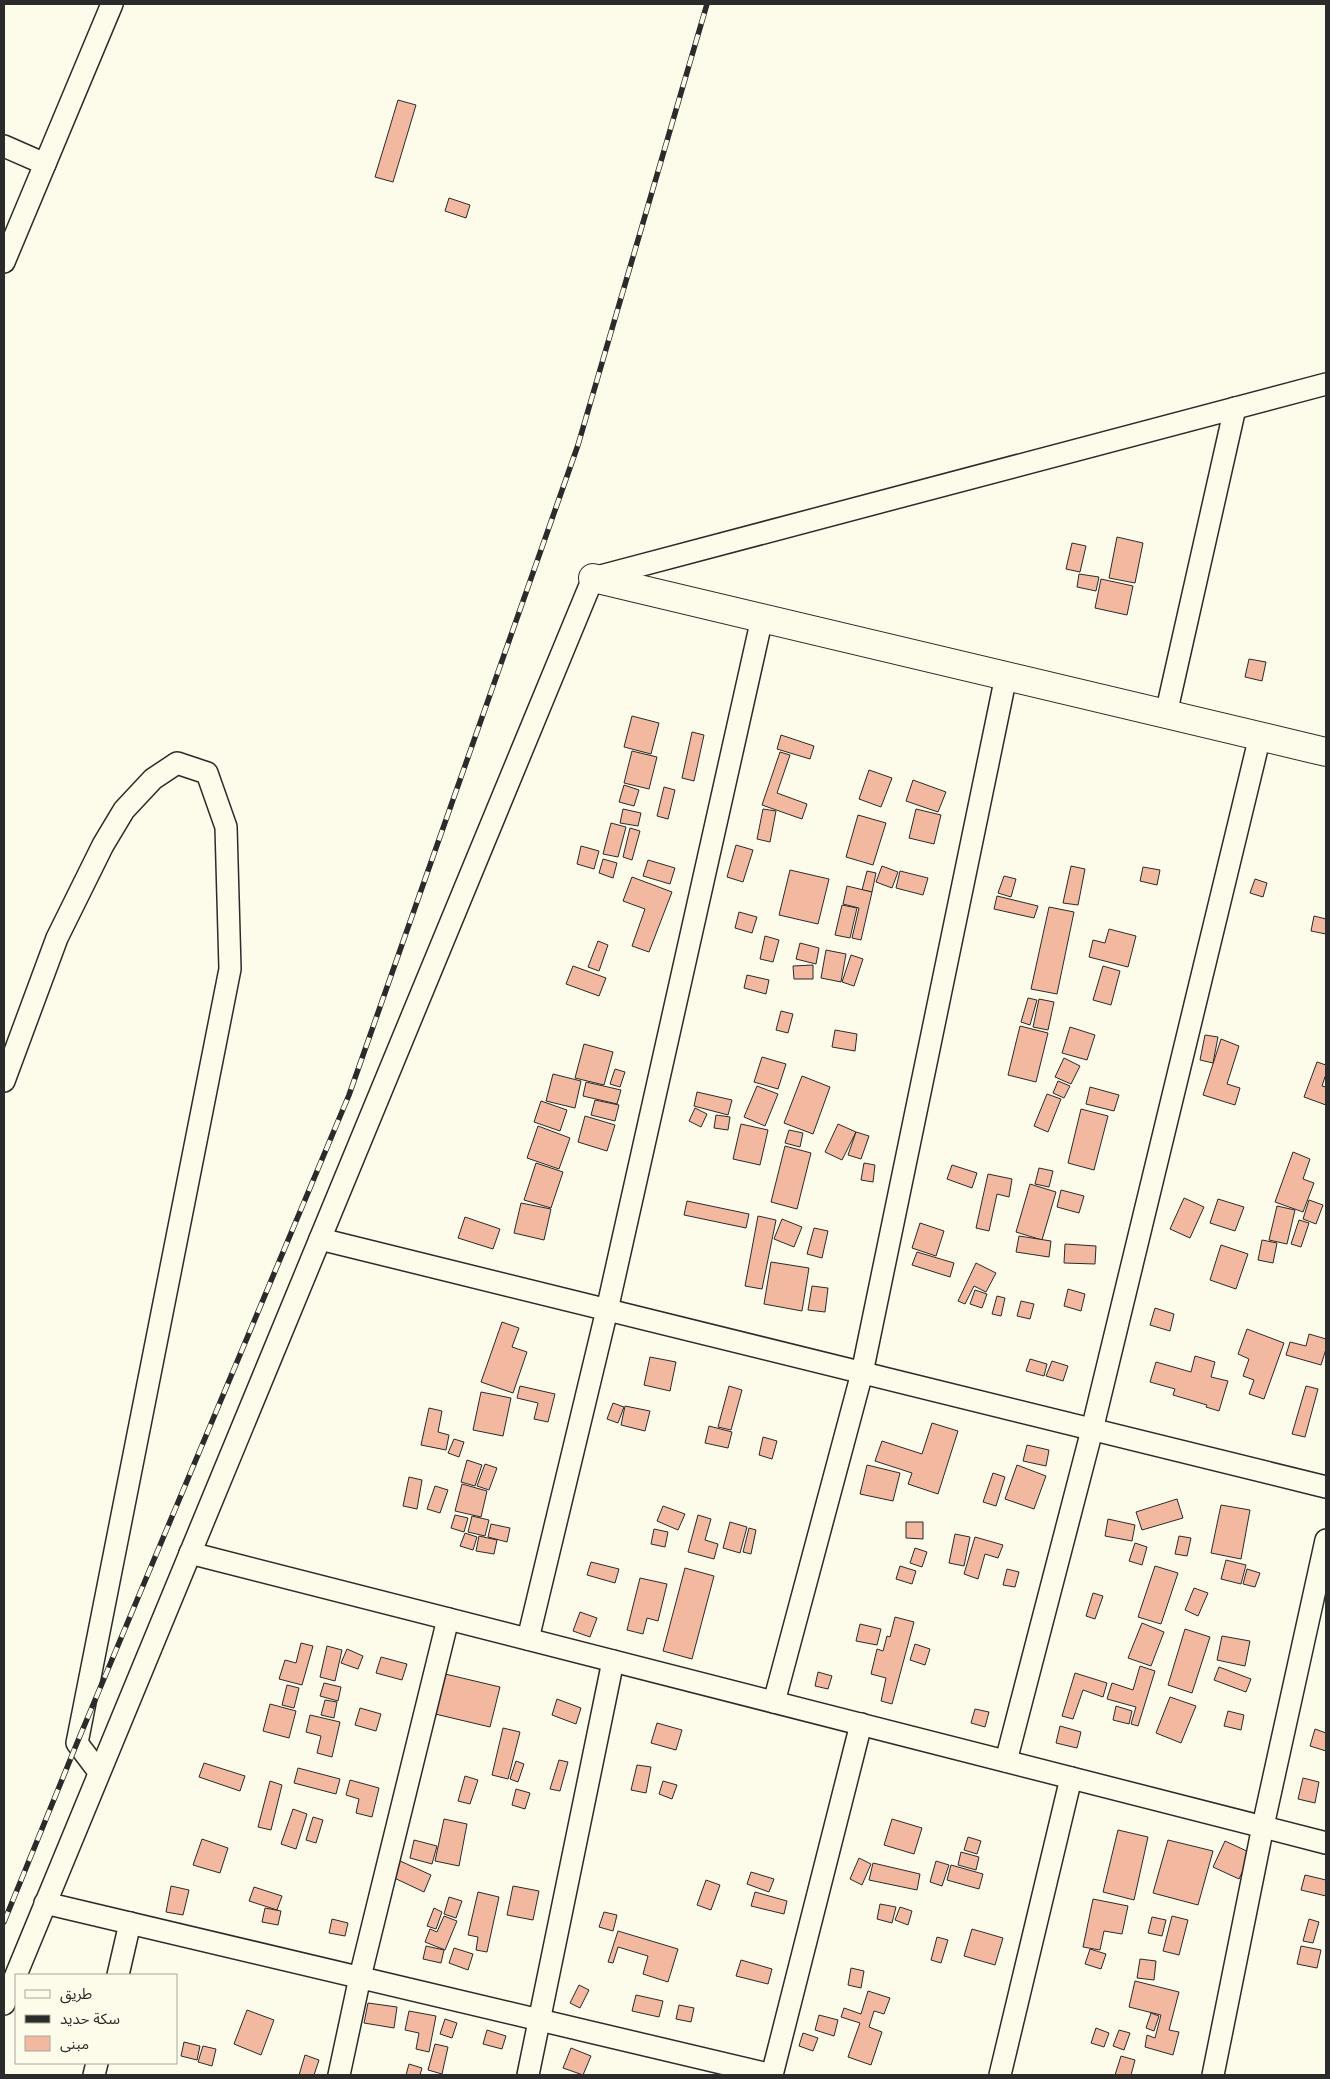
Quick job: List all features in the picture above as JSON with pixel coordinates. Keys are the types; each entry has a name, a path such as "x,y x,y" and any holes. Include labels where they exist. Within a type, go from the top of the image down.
{"street":[{"path":"4,262 112,4"},
{"path":"4,146 45,164"},
{"path":"593,578 1326,384"},
{"path":"1166,714 1235,408"},
{"path":"593,578 1326,752"},
{"path":"16,1974 593,578"},
{"path":"528,1639 608,1310 762,618"},
{"path":"774,1702 862,1373 1006,676"},
{"path":"1006,1761 1092,1430 1260,736"},
{"path":"4,1081 57,938 103,845 124,810 153,779 177,763 207,773 226,826 230,969 77,1743 99,1772"},
{"path":"320,1239 1326,1488"},
{"path":"1213,2075 1263,1826 1326,1540"},
{"path":"190,1554 1326,1842"},
{"path":"339,2075 360,1977 448,1619"},
{"path":"528,2075 613,1661"},
{"path":"45,1903 772,2075 861,1724"},
{"path":"1000,2075 1071,1778"},
{"path":"118,1974 130,1923"},
{"path":"4,2004 15,1977"}],"building":[{"path":"398,100 416,105 393,182 375,177"},
{"path":"449,198 470,205 466,218 445,211"},
{"path":"1117,537 1143,543 1135,583 1109,578"},
{"path":"1072,543 1086,546 1080,572 1066,569"},
{"path":"1079,574 1099,577 1096,591 1077,587"},
{"path":"1101,579 1133,586 1127,615 1095,608"},
{"path":"1249,659 1266,662 1262,681 1245,677"},
{"path":"632,716 659,723 651,754 624,747"},
{"path":"692,732 704,735 694,781 682,778"},
{"path":"781,735 814,746 810,759 777,749"},
{"path":"632,751 657,757 649,789 624,783"},
{"path":"780,752 790,755 777,793 807,804 802,819 762,805"},
{"path":"869,770 892,778 881,807 859,799"},
{"path":"913,780 946,792 938,812 906,801"},
{"path":"624,785 639,790 634,806 619,802"},
{"path":"664,787 675,790 668,819 657,816"},
{"path":"623,809 641,813 638,826 620,823"},
{"path":"763,809 776,811 770,842 757,839"},
{"path":"916,809 941,815 934,844 909,838"},
{"path":"858,815 886,823 873,865 846,857"},
{"path":"611,823 626,827 618,857 603,854"},
{"path":"630,828 640,831 632,860 623,857"},
{"path":"736,845 753,850 743,882 727,877"},
{"path":"581,846 599,851 594,869 577,864"},
{"path":"603,859 617,863 613,878 599,873"},
{"path":"648,860 675,868 670,884 643,876"},
{"path":"882,866 898,872 892,888 876,882"},
{"path":"1071,866 1085,869 1078,905 1063,903"},
{"path":"1143,867 1160,870 1157,885 1140,881"},
{"path":"790,870 829,879 818,924 779,915"},
{"path":"867,871 876,873 872,892 862,890"},
{"path":"900,871 928,878 923,895 896,888"},
{"path":"1004,876 1016,879 1011,897 998,893"},
{"path":"632,877 672,892 649,952 632,946 645,909 623,901"},
{"path":"1255,879 1267,883 1263,897 1250,893"},
{"path":"847,886 872,892 861,940 852,938 859,908 843,904"},
{"path":"997,896 1038,906 1034,918 994,909"},
{"path":"842,905 857,908 850,938 835,935"},
{"path":"1049,907 1074,912 1057,994 1031,989"},
{"path":"739,912 757,917 752,933 735,928"},
{"path":"1314,916 1326,919 1326,934 1311,931"},
{"path":"1109,929 1136,936 1128,967 1089,957 1093,940 1105,943"},
{"path":"765,936 779,940 773,962 760,959"},
{"path":"598,941 608,945 599,971 588,967"},
{"path":"800,943 819,948 816,964 796,959"},
{"path":"826,950 846,954 841,982 821,978"},
{"path":"851,955 863,959 854,986 842,982"},
{"path":"813,965 813,979 794,979 793,966"},
{"path":"573,966 606,978 599,996 566,984"},
{"path":"1103,966 1120,971 1111,1005 1093,1000"},
{"path":"747,975 769,980 766,994 744,988"},
{"path":"1028,998 1037,1000 1030,1025 1021,1022"},
{"path":"1039,999 1054,1002 1048,1030 1033,1027"},
{"path":"781,1011 793,1014 788,1033 776,1030"},
{"path":"1020,1026 1048,1033 1036,1082 1008,1075"},
{"path":"1070,1027 1095,1035 1087,1060 1062,1053"},
{"path":"835,1030 857,1034 855,1051 832,1047"},
{"path":"1205,1035 1218,1037 1213,1063 1200,1060"},
{"path":"1221,1039 1239,1046 1227,1084 1240,1088 1235,1105 1203,1095"},
{"path":"584,1044 613,1052 604,1085 575,1078"},
{"path":"762,1057 786,1064 778,1089 754,1082"},
{"path":"1064,1058 1080,1066 1071,1084 1055,1077"},
{"path":"1317,1062 1326,1065 1326,1074 1322,1086 1326,1087 1326,1105 1304,1097"},
{"path":"615,1069 625,1072 620,1087 610,1084"},
{"path":"553,1074 581,1081 575,1108 546,1101"},
{"path":"802,1076 830,1087 813,1134 784,1123"},
{"path":"1058,1081 1070,1086 1064,1098 1053,1093"},
{"path":"586,1082 621,1090 617,1104 583,1096"},
{"path":"757,1086 778,1094 765,1126 744,1117"},
{"path":"1090,1087 1119,1095 1114,1111 1086,1104"},
{"path":"697,1092 732,1100 728,1115 694,1106"},
{"path":"1047,1094 1061,1099 1048,1132 1034,1126"},
{"path":"595,1100 619,1105 615,1121 591,1115"},
{"path":"541,1101 567,1110 560,1131 534,1122"},
{"path":"695,1108 707,1114 701,1127 689,1121"},
{"path":"1081,1109 1108,1116 1094,1170 1068,1163"},
{"path":"716,1115 730,1117 728,1130 714,1128"},
{"path":"585,1116 615,1125 607,1151 578,1142"},
{"path":"741,1124 768,1130 760,1165 733,1159"},
{"path":"838,1124 856,1132 842,1160 825,1152"},
{"path":"538,1126 570,1138 559,1169 527,1158"},
{"path":"789,1130 803,1133 800,1147 785,1143"},
{"path":"856,1132 869,1136 861,1159 848,1155"},
{"path":"785,1146 811,1153 797,1209 771,1202"},
{"path":"1293,1152 1310,1159 1303,1179 1314,1183 1303,1212 1275,1202"},
{"path":"536,1163 563,1172 551,1208 524,1200"},
{"path":"864,1163 875,1165 873,1182 861,1180"},
{"path":"952,1165 977,1173 972,1188 947,1179"},
{"path":"1039,1168 1053,1171 1049,1187 1035,1184"},
{"path":"988,1174 1012,1179 1009,1197 997,1194 989,1231 976,1228"},
{"path":"1030,1184 1056,1192 1042,1240 1016,1232"},
{"path":"1061,1190 1084,1196 1079,1213 1057,1207"},
{"path":"1184,1198 1204,1207 1190,1238 1170,1229"},
{"path":"1218,1199 1244,1207 1235,1231 1210,1223"},
{"path":"1309,1200 1323,1205 1316,1224 1303,1219"},
{"path":"687,1201 749,1214 746,1228 684,1215"},
{"path":"521,1203 551,1209 544,1240 514,1233"},
{"path":"1277,1206 1295,1210 1287,1244 1269,1240"},
{"path":"758,1216 776,1220 762,1289 745,1286"},
{"path":"465,1217 500,1229 493,1249 458,1238"},
{"path":"782,1219 802,1227 794,1247 774,1239"},
{"path":"1299,1220 1309,1223 1301,1247 1291,1244"},
{"path":"920,1223 944,1231 936,1256 912,1248"},
{"path":"814,1228 828,1231 822,1258 807,1254"},
{"path":"1019,1236 1051,1241 1049,1257 1016,1252"},
{"path":"1262,1240 1277,1243 1273,1263 1258,1260"},
{"path":"1065,1244 1096,1246 1095,1264 1064,1263"},
{"path":"1221,1245 1248,1254 1236,1289 1210,1280"},
{"path":"917,1252 954,1263 950,1277 912,1265"},
{"path":"771,1262 809,1268 802,1311 764,1304"},
{"path":"976,1263 996,1273 986,1292 974,1286 965,1304 958,1301"},
{"path":"812,1286 828,1288 825,1312 808,1310"},
{"path":"1068,1289 1085,1294 1081,1311 1064,1306"},
{"path":"975,1290 987,1294 982,1308 970,1304"},
{"path":"997,1296 1005,1298 1001,1316 992,1314"},
{"path":"1021,1301 1034,1304 1030,1319 1017,1316"},
{"path":"1155,1308 1174,1314 1170,1331 1150,1325"},
{"path":"502,1322 519,1328 512,1347 527,1352 513,1393 481,1382"},
{"path":"1247,1329 1284,1343 1264,1399 1249,1394 1254,1380 1243,1376 1249,1359 1238,1354"},
{"path":"1309,1334 1326,1339 1326,1349 1321,1365 1286,1355 1290,1342 1306,1346"},
{"path":"1195,1356 1215,1362 1211,1377 1228,1381 1219,1411 1206,1407 1207,1405 1173,1395 1175,1389 1150,1382 1156,1362 1191,1372"},
{"path":"650,1357 676,1362 670,1391 644,1385"},
{"path":"1030,1359 1047,1364 1044,1376 1026,1371"},
{"path":"1052,1361 1068,1366 1063,1381 1046,1376"},
{"path":"520,1386 555,1394 548,1422 534,1419 538,1403 517,1398"},
{"path":"729,1386 742,1390 731,1430 718,1427"},
{"path":"1306,1386 1318,1389 1305,1437 1292,1434"},
{"path":"481,1392 511,1398 503,1436 473,1430"},
{"path":"613,1403 624,1407 618,1423 607,1419"},
{"path":"625,1406 650,1411 645,1431 621,1425"},
{"path":"429,1408 442,1411 438,1432 449,1435 446,1450 421,1445"},
{"path":"932,1423 958,1431 938,1494 908,1484 912,1473 875,1461 882,1441 922,1454"},
{"path":"709,1426 732,1432 728,1448 705,1443"},
{"path":"763,1437 777,1441 772,1459 759,1455"},
{"path":"454,1439 464,1442 459,1457 448,1453"},
{"path":"1027,1445 1049,1450 1046,1466 1023,1461"},
{"path":"467,1460 482,1465 475,1486 461,1482"},
{"path":"485,1464 497,1468 489,1490 477,1486"},
{"path":"867,1465 900,1473 893,1501 860,1494"},
{"path":"1017,1465 1046,1476 1034,1509 1005,1499"},
{"path":"993,1473 1005,1477 996,1506 983,1502"},
{"path":"409,1477 422,1480 417,1509 403,1506"},
{"path":"462,1484 487,1491 481,1517 455,1511"},
{"path":"435,1486 448,1490 440,1513 427,1509"},
{"path":"1177,1499 1183,1518 1142,1530 1136,1512"},
{"path":"1221,1505 1250,1510 1241,1559 1211,1553"},
{"path":"663,1506 685,1514 678,1530 657,1521"},
{"path":"455,1515 468,1518 464,1532 451,1528"},
{"path":"698,1515 711,1519 705,1540 718,1544 714,1559 688,1552"},
{"path":"472,1516 489,1520 485,1536 468,1532"},
{"path":"1108,1519 1135,1525 1132,1541 1105,1536"},
{"path":"730,1522 747,1527 740,1553 723,1548"},
{"path":"906,1522 923,1522 923,1539 906,1538"},
{"path":"491,1524 510,1528 507,1542 488,1537"},
{"path":"749,1528 756,1530 751,1554 743,1552"},
{"path":"654,1529 668,1532 665,1547 651,1544"},
{"path":"465,1533 477,1537 473,1550 460,1546"},
{"path":"955,1534 970,1537 964,1566 949,1563"},
{"path":"479,1536 497,1540 494,1554 476,1551"},
{"path":"1179,1536 1191,1538 1187,1556 1175,1554"},
{"path":"975,1537 1003,1545 998,1558 985,1554 978,1579 964,1574"},
{"path":"1135,1543 1147,1547 1142,1565 1129,1561"},
{"path":"915,1548 927,1552 922,1567 910,1563"},
{"path":"1226,1560 1246,1565 1241,1584 1221,1579"},
{"path":"591,1562 619,1569 615,1583 587,1575"},
{"path":"900,1566 916,1571 912,1584 896,1579"},
{"path":"1155,1566 1178,1573 1161,1624 1138,1617"},
{"path":"685,1568 714,1576 692,1659 663,1651"},
{"path":"1007,1569 1019,1572 1015,1587 1003,1585"},
{"path":"1247,1569 1260,1573 1255,1587 1243,1584"},
{"path":"640,1578 667,1584 658,1621 647,1618 643,1634 627,1630"},
{"path":"1194,1588 1208,1593 1198,1616 1185,1610"},
{"path":"1093,1593 1103,1596 1095,1619 1086,1616"},
{"path":"580,1612 597,1618 590,1637 573,1631"},
{"path":"895,1617 914,1622 892,1704 881,1701 886,1678 871,1674 877,1649 883,1651 887,1636 890,1637"},
{"path":"1142,1623 1164,1632 1151,1666 1128,1658"},
{"path":"860,1624 881,1629 877,1645 856,1641"},
{"path":"1185,1629 1210,1637 1192,1693 1168,1685"},
{"path":"1222,1636 1250,1641 1245,1666 1217,1660"},
{"path":"301,1643 313,1646 302,1685 279,1679 285,1660 296,1663"},
{"path":"915,1644 930,1649 925,1665 910,1660"},
{"path":"327,1646 342,1650 335,1681 320,1677"},
{"path":"347,1649 363,1656 358,1669 341,1663"},
{"path":"381,1657 407,1664 402,1680 376,1673"},
{"path":"1140,1666 1155,1671 1138,1726 1131,1724 1136,1707 1107,1699 1112,1683 1133,1690"},
{"path":"1219,1667 1251,1679 1246,1692 1214,1680"},
{"path":"818,1672 832,1676 828,1689 815,1686"},
{"path":"441,1673 500,1687 490,1727 431,1713"},
{"path":"1075,1673 1107,1683 1103,1697 1083,1690 1073,1719 1062,1716"},
{"path":"324,1683 341,1687 338,1701 320,1696"},
{"path":"287,1685 299,1688 294,1708 282,1705"},
{"path":"1170,1697 1196,1706 1181,1743 1156,1733"},
{"path":"557,1699 581,1708 576,1724 552,1715"},
{"path":"325,1700 337,1702 334,1718 321,1715"},
{"path":"270,1704 296,1711 289,1738 263,1731"},
{"path":"1116,1706 1132,1711 1129,1724 1113,1720"},
{"path":"360,1708 381,1714 376,1731 355,1725"},
{"path":"975,1709 989,1712 985,1727 971,1723"},
{"path":"1228,1711 1244,1715 1241,1730 1224,1726"},
{"path":"310,1715 340,1722 332,1757 317,1753 321,1736 306,1732"},
{"path":"657,1723 682,1730 676,1750 651,1743"},
{"path":"1060,1726 1081,1732 1077,1748 1056,1743"},
{"path":"503,1728 520,1732 508,1779 492,1775"},
{"path":"1315,1729 1326,1733 1326,1751 1310,1746"},
{"path":"559,1760 568,1762 560,1791 550,1789"},
{"path":"516,1761 524,1764 518,1782 510,1779"},
{"path":"204,1763 245,1776 240,1791 199,1777"},
{"path":"637,1765 651,1767 646,1793 631,1790"},
{"path":"298,1768 340,1779 336,1794 294,1783"},
{"path":"465,1776 478,1780 470,1804 458,1801"},
{"path":"1303,1778 1319,1782 1315,1803 1298,1799"},
{"path":"350,1780 379,1788 372,1817 356,1813 359,1799 346,1795"},
{"path":"270,1781 282,1785 271,1830 258,1827"},
{"path":"663,1781 677,1785 672,1799 659,1794"},
{"path":"516,1789 530,1793 525,1809 512,1805"},
{"path":"293,1809 307,1814 296,1849 281,1844"},
{"path":"313,1817 323,1820 316,1843 306,1840"},
{"path":"444,1819 467,1824 459,1866 435,1861"},
{"path":"892,1819 922,1828 914,1854 884,1845"},
{"path":"1118,1830 1148,1837 1134,1900 1103,1892"},
{"path":"968,1837 981,1841 977,1854 964,1850"},
{"path":"202,1839 228,1848 220,1873 193,1865"},
{"path":"414,1840 437,1846 432,1864 410,1858"},
{"path":"1168,1840 1213,1851 1198,1905 1153,1893"},
{"path":"1225,1841 1251,1853 1239,1879 1213,1867"},
{"path":"961,1852 979,1857 976,1870 958,1865"},
{"path":"859,1858 871,1864 862,1885 850,1879"},
{"path":"398,1860 431,1875 424,1892 390,1876"},
{"path":"936,1861 949,1865 942,1886 930,1882"},
{"path":"873,1863 920,1874 917,1890 869,1880"},
{"path":"951,1865 983,1874 979,1889 947,1880"},
{"path":"751,1872 774,1879 769,1892 747,1884"},
{"path":"1305,1875 1326,1880 1326,1896 1301,1890"},
{"path":"706,1880 720,1885 711,1910 697,1905"},
{"path":"171,1886 189,1890 183,1915 166,1912"},
{"path":"513,1886 539,1891 533,1920 507,1915"},
{"path":"254,1887 282,1896 277,1910 249,1901"},
{"path":"478,1892 499,1897 487,1952 476,1950 478,1937 468,1935"},
{"path":"755,1892 787,1901 784,1914 751,1906"},
{"path":"449,1897 462,1901 456,1918 444,1914"},
{"path":"1093,1899 1128,1906 1122,1934 1104,1931 1100,1950 1083,1947"},
{"path":"880,1904 896,1907 892,1923 877,1919"},
{"path":"900,1907 912,1911 908,1925 895,1920"},
{"path":"265,1908 281,1911 278,1925 262,1922"},
{"path":"434,1908 442,1912 436,1929 427,1926"},
{"path":"604,1912 617,1915 613,1931 599,1927"},
{"path":"444,1916 457,1921 445,1950 425,1942 430,1929 437,1932"},
{"path":"1172,1916 1188,1920 1179,1955 1163,1951"},
{"path":"1152,1917 1166,1920 1162,1936 1148,1933"},
{"path":"332,1919 348,1923 345,1936 329,1933"},
{"path":"1309,1919 1319,1922 1313,1943 1303,1941"},
{"path":"972,1929 1003,1938 995,1965 964,1956"},
{"path":"618,1931 678,1949 668,1982 643,1974 648,1956 618,1947 613,1963 608,1962"},
{"path":"937,1937 948,1940 941,1963 931,1960"},
{"path":"426,1946 444,1950 441,1963 423,1959"},
{"path":"1301,1946 1321,1950 1317,1968 1297,1964"},
{"path":"454,1948 473,1954 468,1970 449,1963"},
{"path":"1090,1949 1106,1954 1101,1969 1085,1964"},
{"path":"1140,1959 1156,1961 1154,1980 1137,1978"},
{"path":"741,1960 772,1969 768,1984 736,1976"},
{"path":"851,1968 864,1971 861,1988 848,1985"},
{"path":"1135,1981 1179,1992 1169,2030 1179,2032 1173,2055 1145,2047 1147,2035 1155,2038 1161,2015 1129,2007"},
{"path":"579,1985 589,1990 580,2008 570,2003"},
{"path":"868,1991 890,1998 884,2014 874,2011 869,2027 882,2032 871,2065 848,2057 860,2023 841,2017 844,2008 861,2014"},
{"path":"636,1995 663,2001 659,2017 632,2011"},
{"path":"368,2003 397,2007 394,2028 364,2023"},
{"path":"679,2005 694,2008 691,2022 676,2019"},
{"path":"247,2010 274,2020 261,2055 234,2044"},
{"path":"409,2011 436,2016 429,2052 416,2049 419,2033 405,2030"},
{"path":"1151,2013 1159,2016 1154,2031 1146,2028"},
{"path":"819,2015 838,2020 834,2036 815,2030"},
{"path":"445,2019 457,2023 452,2038 440,2034"},
{"path":"1096,2028 1109,2033 1104,2047 1091,2043"},
{"path":"487,2030 506,2036 502,2049 483,2044"},
{"path":"1119,2030 1130,2033 1124,2050 1113,2046"},
{"path":"803,2033 818,2038 813,2051 799,2046"},
{"path":"184,2042 200,2046 197,2060 181,2056"},
{"path":"435,2044 448,2047 442,2074 428,2070"},
{"path":"203,2046 216,2049 212,2066 198,2062"},
{"path":"571,2048 591,2056 583,2075 563,2068"},
{"path":"305,2055 319,2060 314,2075 299,2075"},
{"path":"1121,2056 1135,2060 1131,2075 1115,2075"},
{"path":"409,2064 422,2068 420,2075 406,2075"}],"railway":[{"path":"4,1922 77,1743 349,1095 578,445 707,4"}]}
